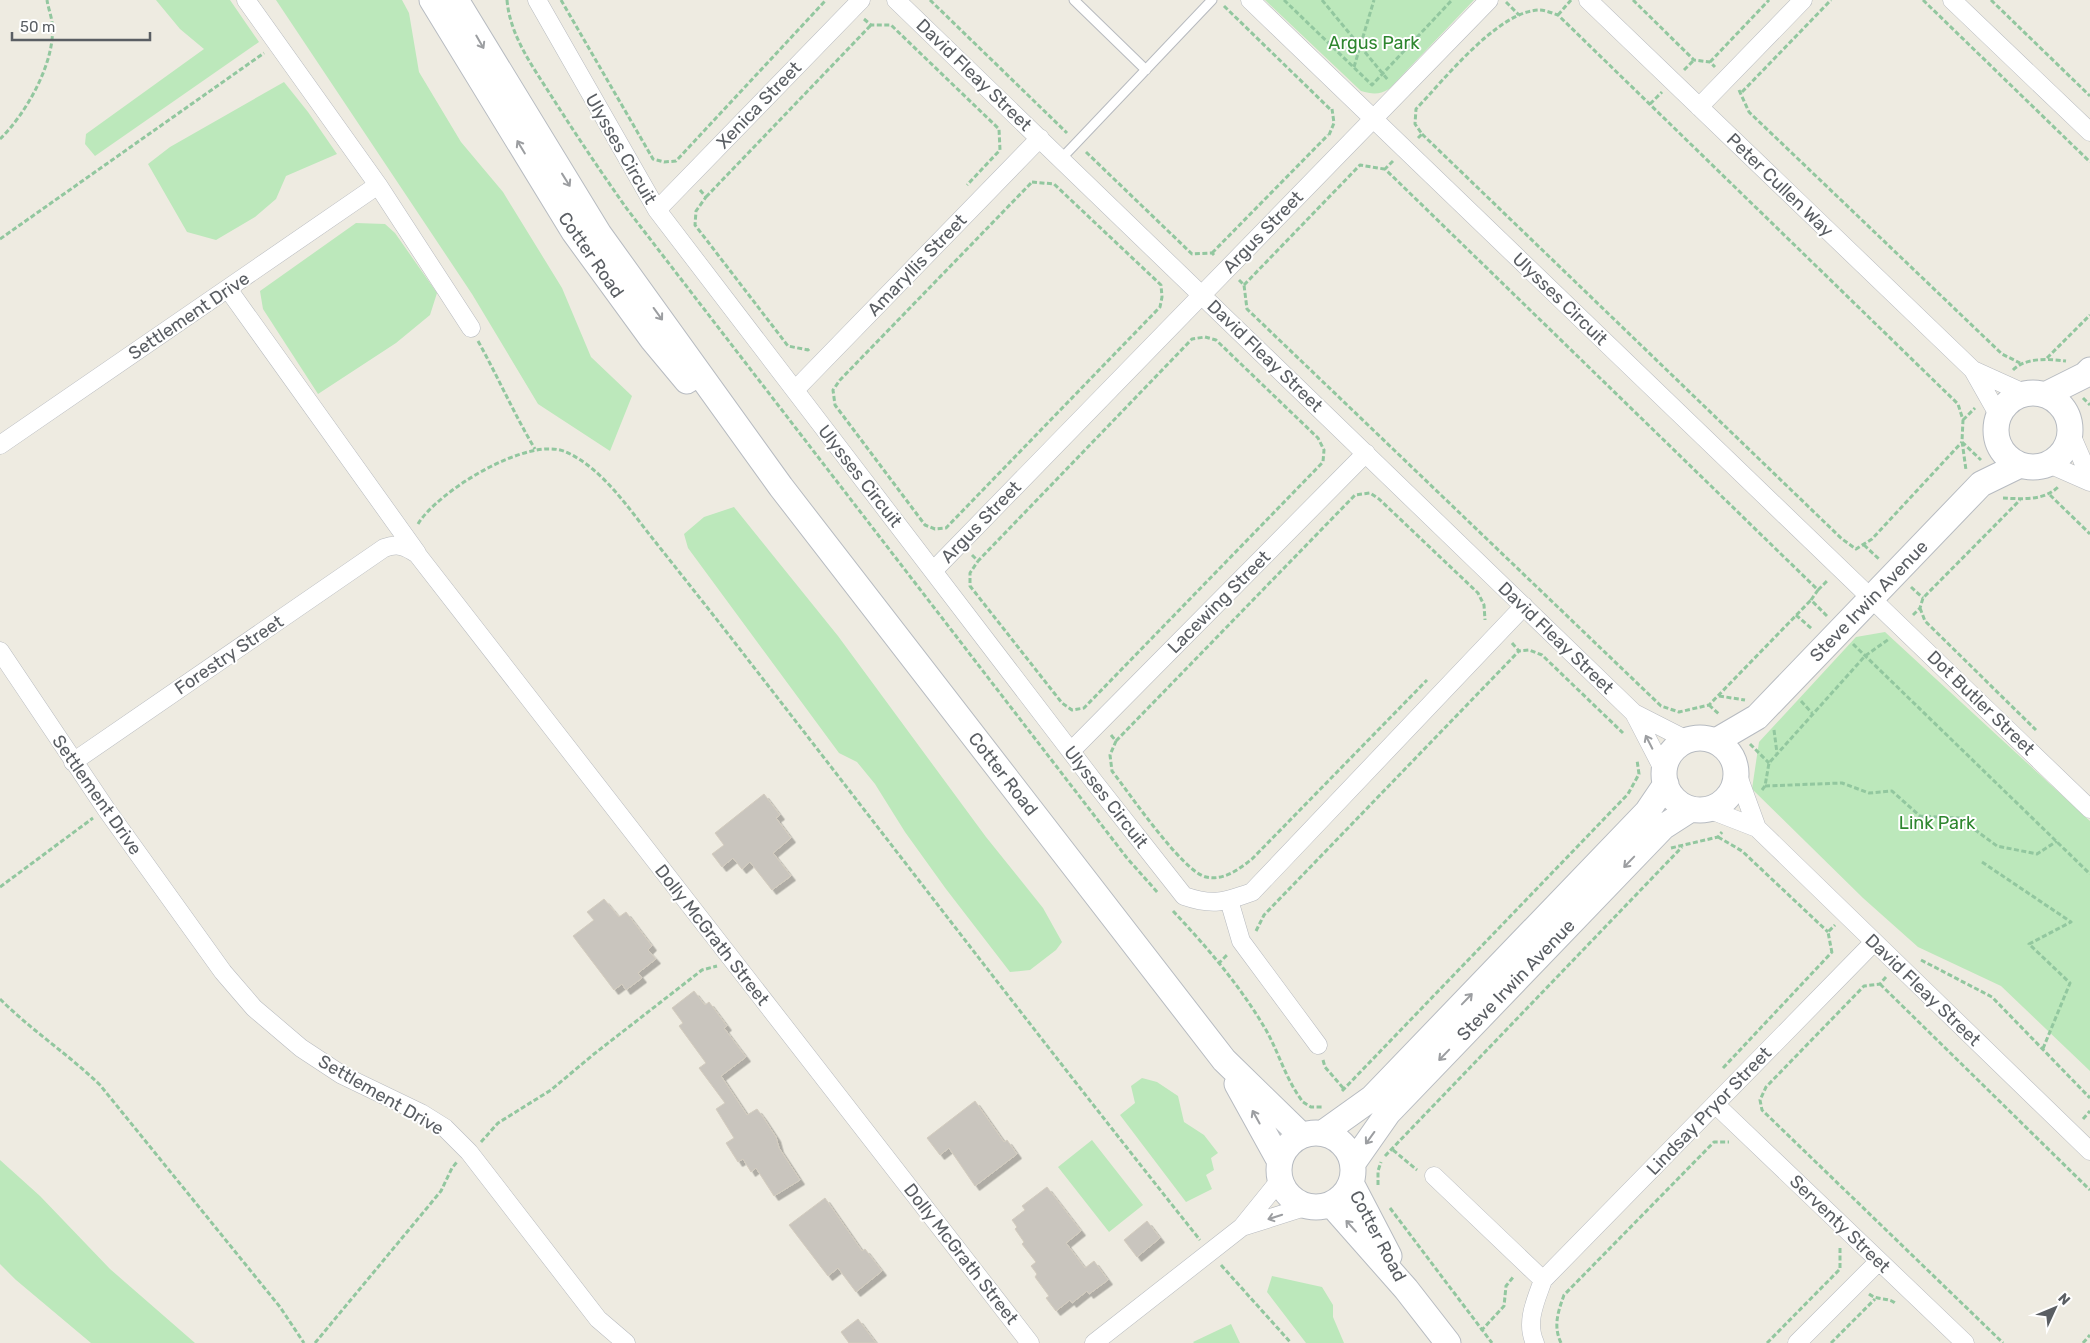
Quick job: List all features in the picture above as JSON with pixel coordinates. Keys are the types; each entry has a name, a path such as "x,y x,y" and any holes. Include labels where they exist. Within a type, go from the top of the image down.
{"main road":[{"name":"Cotter Road","path":"432,0 550,196 602,272 652,338 729,433 781,487"},
{"name":"Cotter Road","path":"456,0 599,234 781,487 1224,1060 1280,1170"},
{"path":"2087,372 2069,426 2064,451 2049,464 2040,467 2020,465 2009,458 1997,442 1996,427 1999,416 2005,406 2014,398 2035,394 2087,372"},
{"name":"Peter Cullen Way","path":"2035,394 2055,400 2069,426"},
{"name":"Steve Irwin Avenue","path":"1981,484 1997,442"},
{"name":"Steve Irwin Avenue","path":"1716,741 1757,717 1981,484 2020,465"},
{"name":"Steve Irwin Avenue","path":"1736,768 1757,717"},
{"path":"1697,738 1716,741 1724,746 1736,768 1735,786 1729,796 1719,804 1699,809 1680,803 1671,795 1665,778 1671,753 1687,740 1697,738"},
{"name":"Steve Irwin Avenue","path":"1312,1134 1372,1098 1647,812 1665,778"},
{"name":"Steve Irwin Avenue","path":"1352,1173 1395,1106 1663,827 1699,809"},
{"name":"Cotter Road","path":"1224,1060 1312,1134"},
{"path":"1312,1134 1334,1137 1342,1144 1352,1173 1339,1199 1320,1205 1290,1197 1280,1170 1284,1150 1312,1134"},
{"name":"Cotter Road","path":"1352,1173 1406,1289"},
{"name":"Cotter Road","path":"1320,1205 1406,1289 1448,1343"}],"street":[{"path":"246,0 378,185 471,328"},
{"name":"Ulysses Circuit","path":"537,0 657,210 1184,896 1206,903 1229,900 1252,892 1524,606"},
{"name":"David Fleay Street","path":"896,0 1634,712 1687,740"},
{"name":"Ulysses Circuit","path":"1250,0 1871,598"},
{"name":"Argus Street","path":"933,571 1489,0"},
{"name":"Peter Cullen Way","path":"1588,0 1973,370 1999,416"},
{"path":"1699,107 1803,0"},
{"path":"1952,0 2090,132"},
{"name":"Xenica Street","path":"657,210 857,5"},
{"name":"Amaryllis Street","path":"795,390 1040,138"},
{"name":"Settlement Drive","path":"0,445 378,185"},
{"name":"Dolly McGrath Street","path":"228,289 417,554 1030,1343"},
{"name":"Peter Cullen Way","path":"1973,370 2035,394"},
{"name":"Peter Cullen Way","path":"2069,426 2090,478"},
{"name":"Lacewing Street","path":"1071,751 1366,453"},
{"path":"2049,464 2090,482"},
{"name":"Forestry Street","path":"73,762 384,548 394,545 404,546 417,554"},
{"name":"Dot Butler Street","path":"1871,598 2090,809"},
{"name":"Settlement Drive","path":"0,651 106,809 223,972 254,1008 309,1053 342,1075 421,1113 444,1128 469,1152 598,1319 626,1343"},
{"name":"David Fleay Street","path":"1634,712 1665,778"},
{"name":"David Fleay Street","path":"1736,768 1756,828"},
{"name":"David Fleay Street","path":"1699,809 1756,828 2090,1151"},
{"path":"1229,900 1241,941 1318,1045"},
{"name":"Lindsay Pryor Street","path":"1535,1343 1531,1334 1532,1309 1543,1280 1874,942"},
{"name":"Serventy Street","path":"1715,1104 1965,1343"},
{"path":"1094,1343 1242,1227 1280,1170"},
{"path":"1434,1176 1543,1280"},
{"path":"1242,1227 1320,1205"},
{"path":"1797,1343 1879,1261"}],"lane":[{"path":"1074,0 1146,70"},
{"path":"1062,159 1212,0"}],"path":[{"path":"0,139 22,115 42,73 51,45 52,23 46,0"},
{"path":"507,0 508,11 517,39 531,63 575,134 642,230 706,310 1126,858 1164,899"},
{"path":"561,0 653,159 664,162 676,161 826,0"},
{"path":"930,0 1192,254 1212,253 1328,135 1334,123 1331,110 1218,0"},
{"path":"1284,0 1372,85 1452,0"},
{"path":"1322,0 1382,74"},
{"path":"1354,67 1374,0"},
{"path":"1504,0 1520,15"},
{"path":"1558,14 1571,0"},
{"path":"1633,0 1694,60 1710,62 1742,92 1749,112 2002,354 2020,363 2047,359 2090,315"},
{"path":"1710,62 1770,0"},
{"path":"1742,92 1831,0"},
{"path":"1923,0 2090,162"},
{"path":"1991,0 2090,96"},
{"path":"857,5 871,25"},
{"path":"1540,10 1558,14 1958,404 1964,420 1962,441 1872,539 1856,549 1842,539 1422,134 1415,124 1416,109 1493,29 1520,15 1540,10"},
{"path":"815,343 808,350 788,346 695,225 696,210 706,196 871,25 891,25 999,129 1000,150 966,186"},
{"path":"0,239 277,44"},
{"path":"1331,110 1363,76"},
{"path":"1385,169 1422,134"},
{"path":"1212,253 1244,285 1247,309 1661,706 1679,712 1710,705 1811,600 1818,590 1385,169 1360,165 1328,135"},
{"path":"1244,285 1360,165"},
{"path":"688,178 706,196"},
{"path":"946,528 1160,307 1161,285 1054,184 1032,182 840,380 833,390 835,405 925,525 935,529 946,528 978,561"},
{"path":"471,328 496,373 508,403 534,449"},
{"path":"1204,337 1216,340 1318,438 1324,450 1323,462 1084,708 1072,710 1062,703 970,586 970,573 978,561 1192,339 1204,337"},
{"path":"417,554 412,535 420,520 437,502 504,461 534,449 552,447 575,456 604,480 697,594 1093,1106 1210,1253 1291,1343"},
{"path":"1431,675 1252,859 1224,876 1206,877 1187,866 1112,771 1110,756 1116,741 1355,495 1370,493 1379,499 1440,557 1478,594 1484,605 1486,619 1519,651"},
{"path":"2042,736 1925,621 1920,608 1923,598 2021,499 2050,495 2090,534"},
{"path":"1811,600 1865,656 2090,874"},
{"path":"1796,615 1815,632"},
{"path":"1479,626 1486,619"},
{"path":"1885,643 1865,656 1769,762 1765,786 1842,783 1868,793 1892,790 1920,816 1959,818 1997,846 2037,854 2057,842"},
{"path":"1250,936 1264,915 1519,651 1529,650 1542,655 1623,732 1627,740"},
{"path":"1798,697 1812,713"},
{"path":"1084,708 1116,741"},
{"path":"1354,1078 1628,794 1639,774 1636,755"},
{"path":"0,887 106,809"},
{"path":"1379,1192 1378,1170 1383,1158 1393,1150 1683,847 1718,837 1726,841 1742,851 1828,932"},
{"path":"1982,862 2071,922 2030,944 2070,983 2042,1051"},
{"path":"1168,905 1192,931 1256,1014 1272,1040 1295,1092 1303,1102 1322,1108 1330,1105"},
{"path":"2003,1343 1762,1110 1760,1100 1766,1087 1864,986 1880,984 1897,965 1911,956 1992,997 2042,1051 2090,1098"},
{"path":"315,1343 441,1191 452,1168 498,1123 551,1090 702,970 722,964 730,958"},
{"path":"1880,984 2090,1190"},
{"path":"0,999 20,1018 74,1060 100,1085 280,1307 304,1343"},
{"path":"1318,1045 1325,1067 1344,1089"},
{"path":"1561,1343 1556,1332 1557,1313 1564,1295 1714,1142 1732,1142"},
{"path":"1393,1150 1421,1173 1434,1176"},
{"path":"1389,1207 1492,1343"},
{"path":"1767,1343 1840,1269 1840,1248 1833,1242"},
{"path":"1831,1343 1875,1299 1893,1301 1898,1306"},
{"path":"2083,1343 2090,1335"}],"green space":[{"path":"156,0 230,0 259,42 95,156 85,144 86,134 204,49 180,29"},
{"path":"276,0 402,0 409,13 419,72 461,142 503,192 562,288 591,357 632,396 610,451 538,404 472,294"},
{"name":"Argus Park","path":"1265,0 1474,0 1389,89 1382,92 1369,93 1361,91"},
{"path":"284,82 308,112 337,154 286,176 276,199 255,217 216,240 187,232 148,164 170,147"},
{"path":"356,223 385,224 395,233 437,293 430,315 396,343 318,394 263,309 260,291"},
{"path":"734,507 838,636 986,837 1043,908 1062,942 1056,950 1030,970 1010,972 905,832 875,784 857,762 839,753 688,548 684,534 704,517"},
{"name":"Link Park","path":"1885,632 2090,821 2090,1071 2001,986 1918,947 1863,898 1752,789 1759,742 1856,637"},
{"path":"1142,1078 1157,1082 1178,1096 1184,1122 1204,1135 1218,1153 1211,1158 1214,1170 1206,1175 1212,1189 1186,1202 1120,1115 1135,1103 1131,1086"},
{"path":"1092,1140 1143,1205 1109,1232 1058,1167"},
{"path":"0,1160 40,1196 110,1269 195,1343 91,1343 16,1280 0,1264"},
{"path":"1272,1276 1322,1287 1333,1305 1333,1317 1344,1343 1306,1343 1267,1292"},
{"path":"1231,1324 1240,1343 1193,1342"}],"building":[{"path":"764,794 780,815 776,818 791,838 773,853 791,876 772,890 750,862 742,869 733,858 722,867 712,854 724,845 715,833"},
{"path":"604,899 619,917 626,912 652,946 648,950 656,959 638,973 642,978 626,990 622,984 614,990 573,936 594,920 587,912"},
{"path":"694,991 705,1005 709,1002 727,1026 724,1028 746,1057 721,1076 747,1115 757,1109 776,1137 779,1148 800,1180 774,1196 756,1168 751,1172 743,1159 738,1162 726,1143 734,1138 716,1109 725,1103 699,1068 706,1063 679,1026 683,1023 672,1008"},
{"path":"975,1101 1004,1142 1007,1140 1017,1154 975,1186 949,1148 940,1155 927,1138"},
{"path":"1047,1187 1081,1231 1066,1243 1085,1268 1094,1261 1108,1280 1089,1294 1087,1291 1072,1303 1070,1300 1056,1311 1046,1298 1049,1296 1035,1277 1037,1274 1031,1266 1036,1262 1022,1244 1024,1242 1015,1229 1017,1227 1012,1220 1025,1210 1022,1206"},
{"path":"825,1198 862,1251 865,1249 882,1271 856,1292 838,1268 828,1276 789,1225"},
{"path":"1147,1221 1160,1238 1137,1257 1124,1240"},
{"path":"858,1319 876,1343 849,1343 841,1332"}]}
